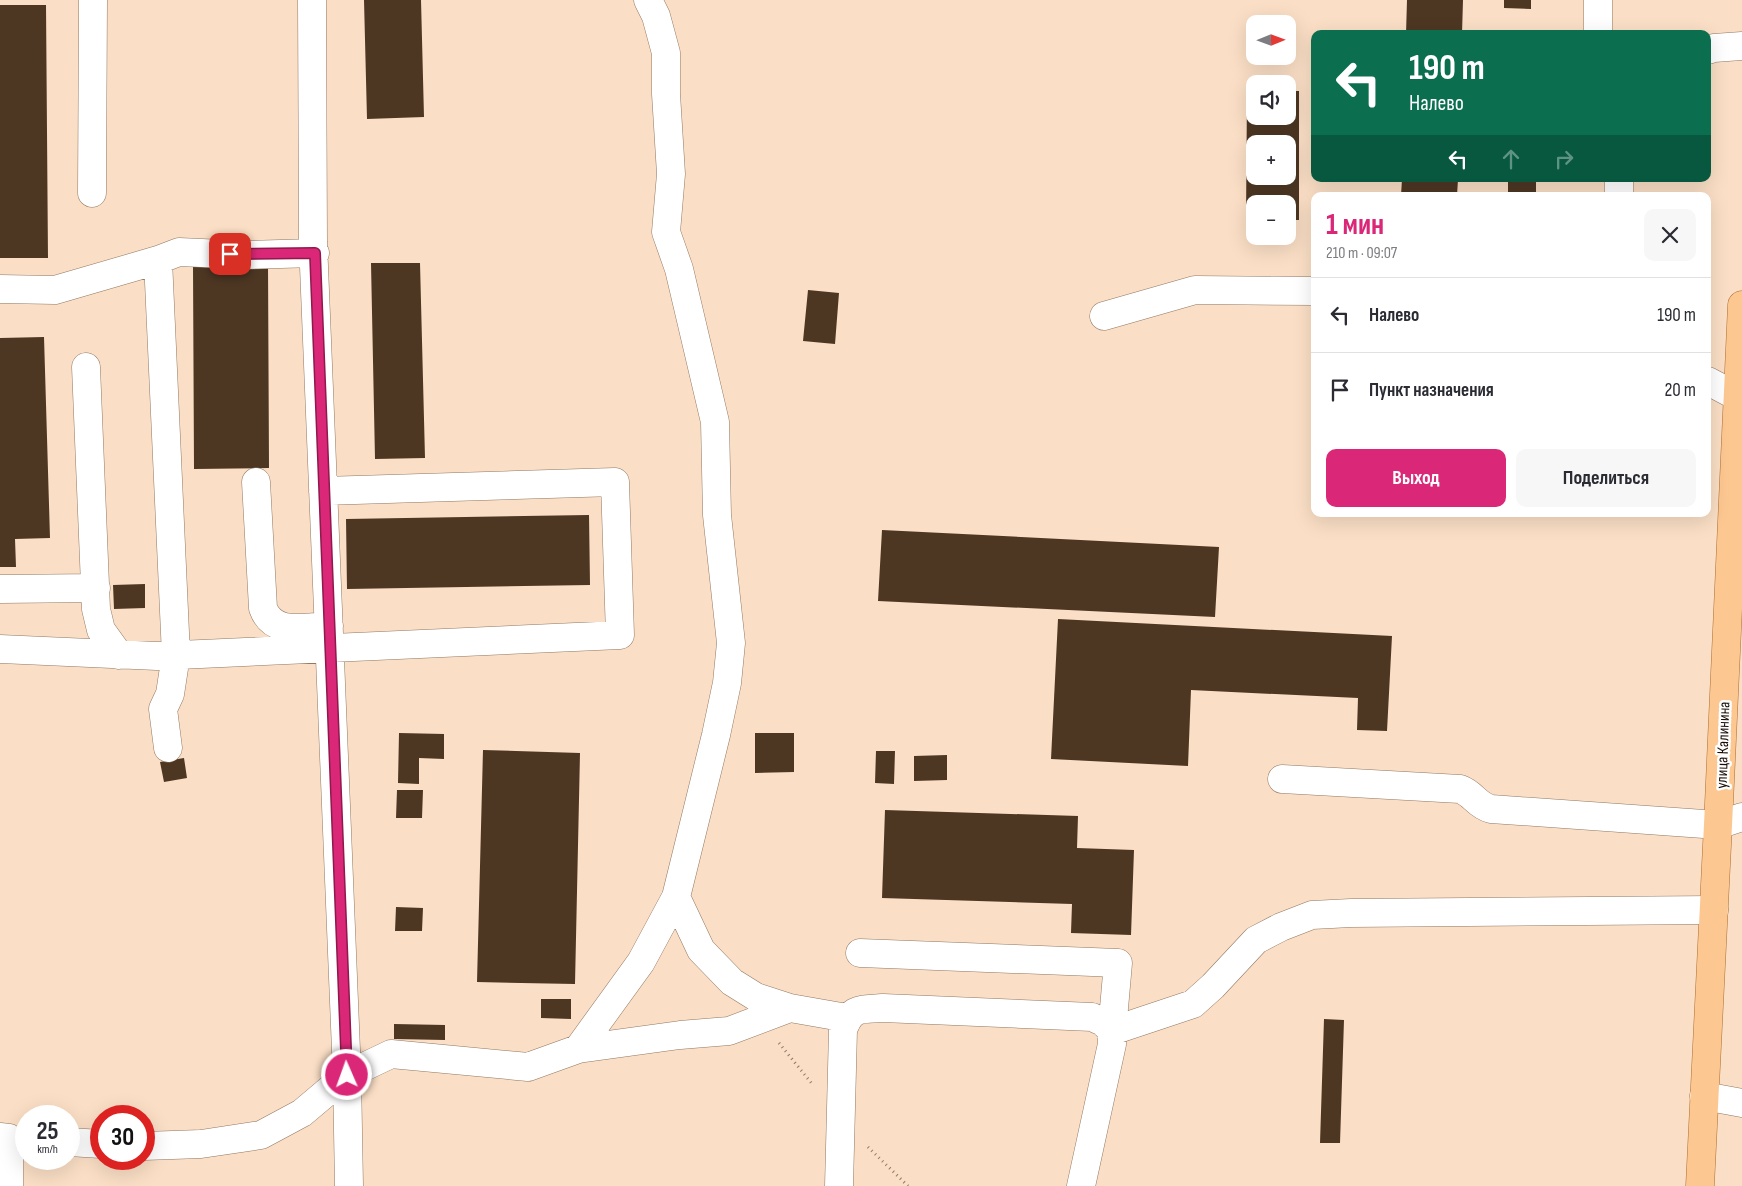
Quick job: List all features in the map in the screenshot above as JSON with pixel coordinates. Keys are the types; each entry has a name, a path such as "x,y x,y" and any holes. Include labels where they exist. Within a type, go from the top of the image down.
{"main road":[{"name":"улица Калинина","path":"1700,1186 1714,910 1730,821 1738,397 1742,305"}],"street":[{"path":"92,193 94,0"},
{"path":"312,0 313,242 315,253 347,1075 348,1186"},
{"path":"578,1049 641,962 676,896 716,735 727,683 731,643 717,516 715,422 679,269 666,232 671,174 666,94 666,53 656,16 648,0"},
{"path":"1598,0 1598,30"},
{"path":"1711,49 1742,46"},
{"path":"0,289 55,290 179,252 246,255 315,253"},
{"path":"158,260 176,656 170,694 163,709 168,748"},
{"path":"1104,316 1194,290 1311,291"},
{"path":"86,367 96,609 101,630 119,655"},
{"path":"1711,384 1738,397"},
{"path":"256,482 262,608 266,617 274,625 329,637"},
{"path":"0,649 176,656 329,637 620,635 614,482 323,490"},
{"path":"0,589 96,588"},
{"path":"1282,779 1460,790 1470,794 1481,806 1491,809 1730,821"},
{"path":"676,896 701,950 732,982 756,998 790,1008 847,1018"},
{"path":"1112,1031 1193,1004 1213,986 1256,940 1281,927 1312,916 1351,913 1714,910"},
{"path":"860,953 1118,964 1112,1044 1081,1186"},
{"path":"155,1146 201,1144 261,1135 302,1113 347,1075 391,1054 528,1068 578,1049 680,1035 729,1031 790,1008"},
{"path":"839,1186 843,1030 847,1018 858,1010 883,1008 1083,1017 1103,1022 1112,1031"},
{"path":"1704,1096 1742,1103"},
{"path":"9,1186 12,1138"}],"building":[{"path":"364,0 421,0 424,117 367,119"},
{"path":"1407,0 1463,0 1462,30 1406,30"},
{"path":"1504,0 1531,0 1531,9 1504,8"},
{"path":"0,5 46,5 48,258 0,258"},
{"path":"1296,91 1299,91 1299,220 1296,220 1296,195 1246,195 1246,185 1296,185 1296,135 1247,135 1247,125 1296,125"},
{"path":"1402,182 1458,182 1457,192 1401,192"},
{"path":"1508,182 1536,182 1536,192 1508,192"},
{"path":"371,263 420,263 425,458 375,459"},
{"path":"268,265 269,468 194,469 193,266"},
{"path":"808,290 839,293 835,344 803,341"},
{"path":"44,337 50,538 15,539 16,567 0,567 0,338"},
{"path":"589,515 590,585 347,589 346,519"},
{"path":"882,530 1219,547 1215,617 878,601"},
{"path":"145,584 145,608 114,609 113,585"},
{"path":"1058,619 1392,636 1387,731 1357,730 1358,698 1191,690 1188,766 1051,759"},
{"path":"399,733 444,734 444,759 419,758 419,784 398,783"},
{"path":"755,733 794,733 794,772 755,773"},
{"path":"483,750 580,753 575,984 477,982"},
{"path":"876,751 895,751 894,784 875,783"},
{"path":"947,755 947,780 914,781 914,756"},
{"path":"184,758 187,778 164,782 160,762"},
{"path":"397,790 423,790 422,818 396,818"},
{"path":"885,810 1078,816 1077,848 1134,850 1131,935 1071,933 1072,904 882,898"},
{"path":"396,907 423,908 422,931 395,931"},
{"path":"541,999 571,999 571,1019 541,1018"},
{"path":"1324,1019 1344,1020 1340,1143 1320,1143"},
{"path":"394,1024 445,1025 445,1040 394,1039"}],"route":[{"path":"230,254 315,253 347,1075"}]}
